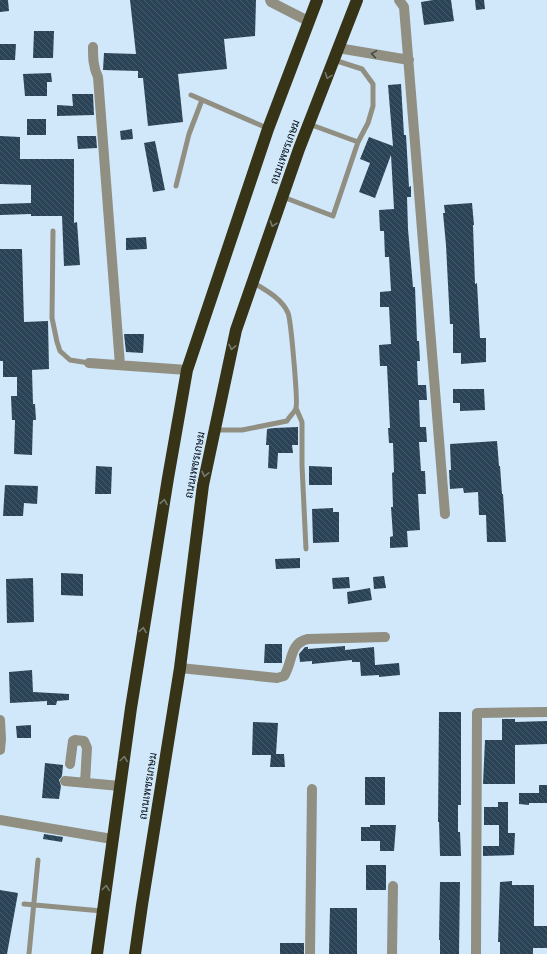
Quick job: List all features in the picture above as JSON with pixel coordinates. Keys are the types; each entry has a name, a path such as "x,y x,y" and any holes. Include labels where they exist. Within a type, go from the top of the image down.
{"highway":[{"name":"ถนนเพชรเกษม","path":"97,954 120,786 168,478 187,370 268,129 317,0"},
{"name":"ถนนเพชรเกษม","path":"135,954 180,668 203,485 236,330 282,197 357,0"}],"street":[{"path":"399,0 404,7 409,60 445,514"},
{"path":"274,2 308,21"},
{"path":"93,47 95,71 98,77 120,365"},
{"path":"336,54 409,60"},
{"path":"89,363 187,370"},
{"path":"180,668 277,678 284,676 295,647 300,640 385,637"},
{"path":"476,954 477,713 547,712"},
{"path":"0,720 0,750"},
{"path":"70,764 73,741 84,741 87,748 85,783"},
{"path":"65,782 120,786"},
{"path":"310,954 312,789"},
{"path":"0,820 112,839"},
{"path":"392,954 393,886"}],"lane":[{"path":"282,197 333,216 358,142 368,123 373,106 374,84 362,69 336,54"},
{"path":"191,95 268,129"},
{"path":"176,186 189,134 202,100"},
{"path":"309,124 358,142"},
{"path":"52,230 52,318 57,342 60,351 70,360 89,363"},
{"path":"253,282 283,304 289,314 293,350 296,408 302,422 302,466 306,549"},
{"path":"215,430 242,430 287,421 296,408"},
{"path":"29,954 38,860"},
{"path":"24,904 103,911"}],"building":[{"path":"0,0 8,0 9,11 0,12"},
{"path":"130,0 256,0 255,36 224,39 227,69 178,74 183,122 148,126 143,78 138,78 138,71 103,70 104,53 136,54"},
{"path":"451,0 454,21 424,25 421,2"},
{"path":"475,0 484,0 485,9 476,10"},
{"path":"34,31 54,31 53,58 33,58"},
{"path":"0,44 16,44 15,60 0,60"},
{"path":"51,73 52,82 47,82 47,96 25,96 23,74"},
{"path":"401,84 409,187 411,186 411,197 407,197 408,229 413,287 415,287 417,341 419,341 420,361 417,361 418,385 426,385 427,400 419,400 420,427 426,427 427,442 419,442 421,471 425,471 426,494 418,494 420,530 407,531 408,547 390,548 390,537 393,536 391,507 393,507 393,443 389,443 388,428 390,428 387,366 380,366 379,345 391,344 389,307 380,307 380,292 391,291 389,257 385,257 384,231 380,231 379,210 394,209 391,155 375,198 359,192 370,163 360,159 369,137 393,146 388,85"},
{"path":"72,94 93,94 94,115 57,116 57,105 73,106"},
{"path":"27,119 46,119 46,135 27,135"},
{"path":"132,129 133,139 121,140 120,131"},
{"path":"0,136 20,137 20,159 74,159 74,223 77,222 80,265 64,266 62,216 31,216 31,214 0,215 0,204 31,203 31,185 0,184"},
{"path":"77,136 96,136 97,148 78,149"},
{"path":"155,141 165,190 153,192 144,143"},
{"path":"472,203 475,284 477,283 480,338 486,338 486,362 461,364 461,353 453,353 453,324 450,324 443,213 445,213 444,205"},
{"path":"146,237 147,249 126,250 126,238"},
{"path":"0,249 22,249 24,322 48,321 49,369 32,370 33,404 35,404 36,420 33,420 32,455 14,454 15,420 12,420 11,396 17,396 17,377 3,377 3,361 0,361"},
{"path":"124,334 144,334 143,353 126,352"},
{"path":"453,389 484,389 485,410 460,411 460,403 453,403"},
{"path":"298,427 298,445 292,445 293,453 278,453 277,469 268,468 269,445 266,445 267,429"},
{"path":"497,441 503,494 506,542 487,542 486,515 479,515 478,492 464,493 463,488 450,489 450,444"},
{"path":"96,466 112,467 111,494 95,494"},
{"path":"309,466 332,467 332,485 309,485"},
{"path":"5,485 38,486 37,504 24,503 23,516 3,516"},
{"path":"333,508 333,512 339,512 339,542 313,543 312,509"},
{"path":"300,558 300,568 276,569 275,559"},
{"path":"61,573 83,574 83,596 61,595"},
{"path":"384,576 386,588 374,589 373,577"},
{"path":"349,577 350,588 333,589 332,578"},
{"path":"33,578 34,622 7,623 6,579"},
{"path":"370,588 372,600 348,604 347,592"},
{"path":"265,644 282,644 282,663 264,663"},
{"path":"345,646 345,650 374,647 375,665 399,663 400,675 379,677 379,675 361,676 360,662 352,662 352,660 312,664 312,661 300,662 299,654 305,647 308,647 308,649"},
{"path":"32,670 33,692 69,694 69,700 57,701 56,705 47,705 47,701 10,703 9,672"},
{"path":"439,712 461,712 461,805 458,805 458,832 460,832 461,856 440,856 438,822"},
{"path":"502,719 515,719 515,722 547,721 547,744 515,745 515,784 483,784 485,740 502,740"},
{"path":"253,722 278,723 276,754 284,754 285,767 270,767 271,755 252,755"},
{"path":"31,725 31,738 17,738 16,726"},
{"path":"45,763 63,765 62,776 59,780 61,786 59,799 42,798"},
{"path":"365,777 385,777 385,805 365,805"},
{"path":"539,785 547,785 547,803 529,803 529,805 519,804 519,793 539,793"},
{"path":"498,802 508,802 508,833 515,833 514,855 483,856 483,846 499,846 499,825 484,825 484,807 498,807"},
{"path":"370,825 396,825 394,851 380,851 380,841 361,841 361,827 370,827"},
{"path":"44,834 63,837 62,842 43,839"},
{"path":"366,865 386,865 386,890 366,890"},
{"path":"512,881 512,885 534,885 534,926 547,926 547,948 533,948 533,954 500,954 500,942 498,942 500,882"},
{"path":"440,882 460,882 459,954 440,954"},
{"path":"0,890 18,893 7,954 0,954"},
{"path":"330,908 357,908 357,954 329,954"},
{"path":"280,943 304,943 304,954 280,954"}]}
